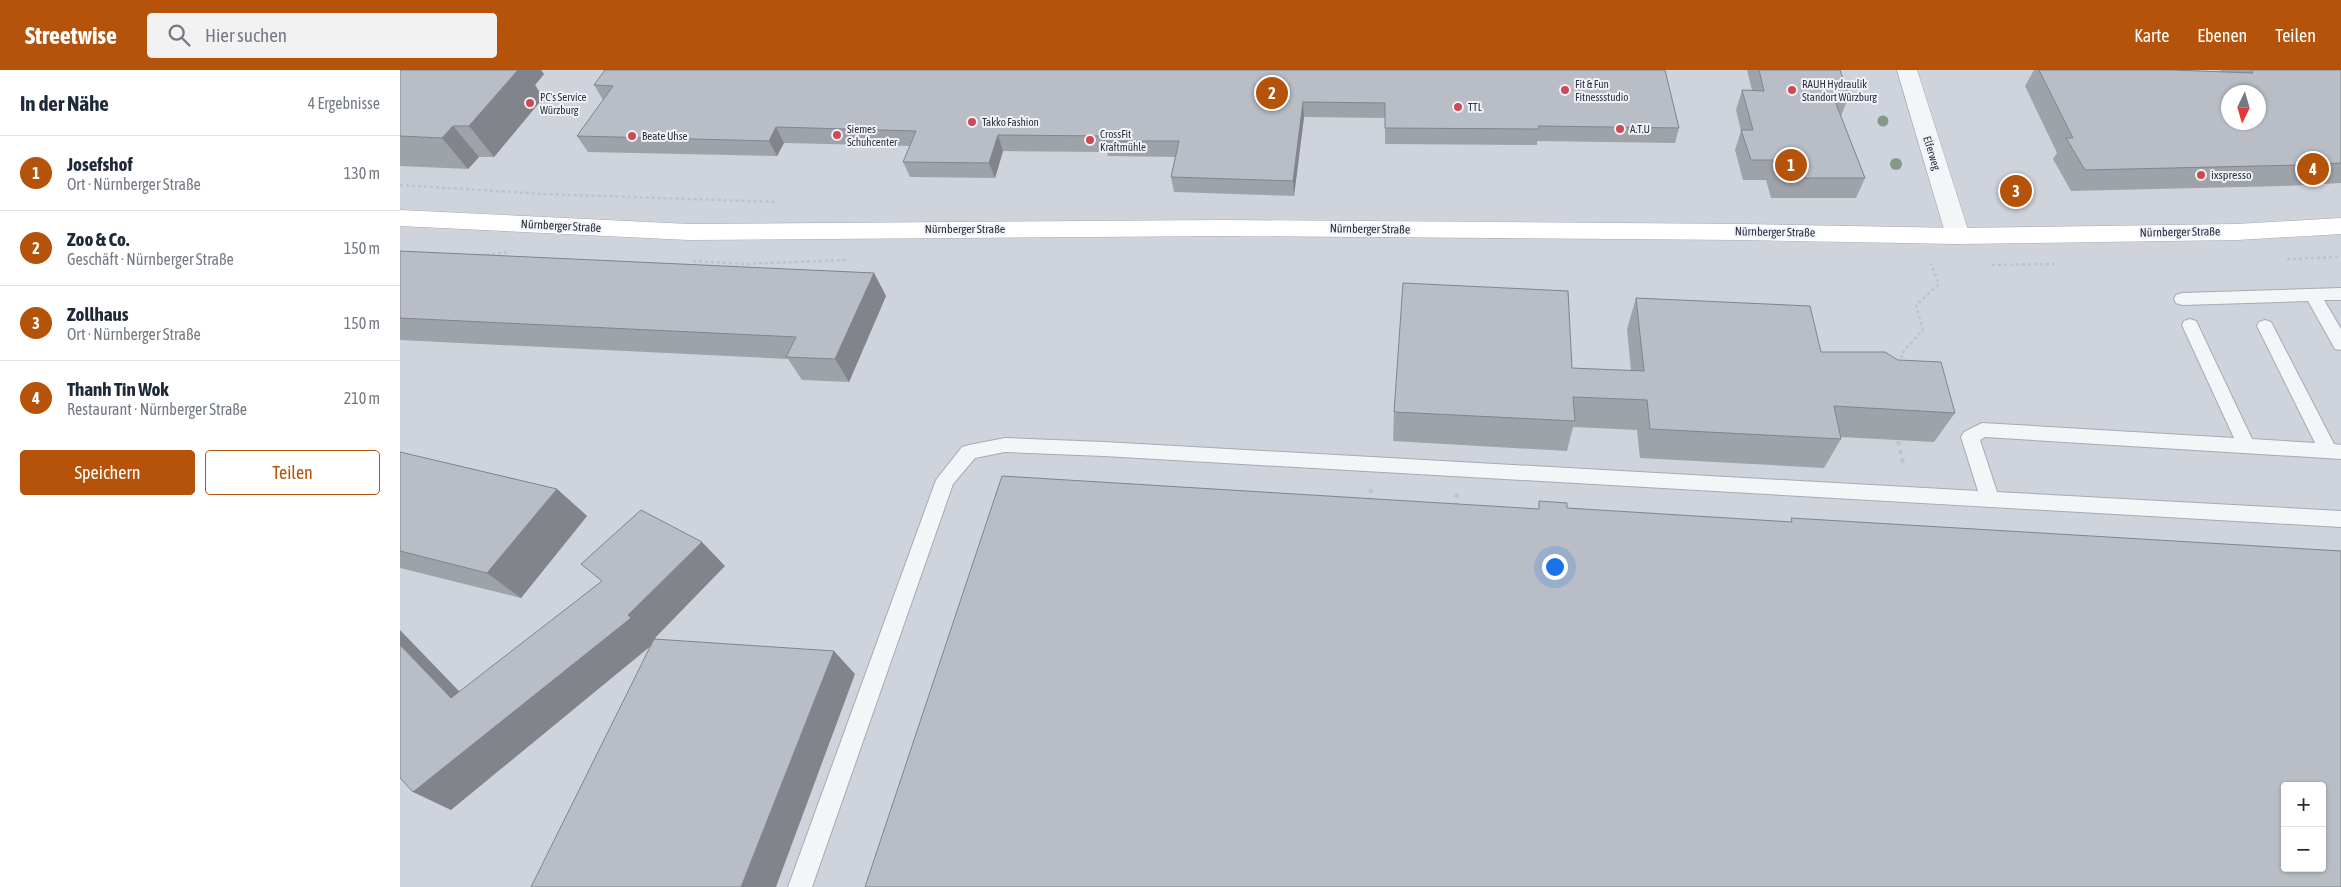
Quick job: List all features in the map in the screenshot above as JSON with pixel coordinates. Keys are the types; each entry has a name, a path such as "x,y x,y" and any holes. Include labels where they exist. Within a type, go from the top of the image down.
{"street":[{"name":"Elferweg","path":"1907,70 1958,236"},
{"name":"Nürnberger Straße","path":"400,218 689,232 1223,228 1743,232 1958,236 2237,232 2341,226"}],"lane":[{"path":"2182,300 2341,294"},
{"path":"2313,295 2341,344"},
{"path":"2190,325 2247,447"},
{"path":"2265,326 2334,452"},
{"path":"1990,500 1971,446 1970,437 1982,430 2334,452"},
{"path":"800,887 945,480 969,452 1005,445 1094,449 2341,519"}],"path":[{"path":"482,256 498,254"},
{"path":"1905,371 1901,354 1923,330 1916,305 1939,284 1931,264"},
{"path":"1370,506 1371,486"},
{"path":"1456,508 1457,491 1466,491"}],"shaded area":[{"path":"400,70 2341,70 2341,887 400,887"}],"building":[{"path":"400,70 518,70 469,126 453,126 442,138 400,136"},
{"path":"605,70 1665,70 1679,128 1538,126 1539,129 1385,128 1385,103 1303,102 1293,181 1171,177 1179,141 1104,141 1105,136 998,135 989,163 903,162 916,131 776,127 769,141 577,136 613,86 594,85"},
{"path":"1759,70 1840,70 1849,96 1833,96 1865,178 1779,178 1773,160 1751,160 1741,130 1753,130 1742,90 1764,91"},
{"path":"2039,70 2172,70 2253,73 2251,70 2341,70 2341,163 2085,170 2066,138 2073,138"},
{"path":"400,251 874,273 835,359 786,357 796,337 400,318"},
{"path":"1403,283 1568,291 1572,368 1644,371 1636,298 1810,306 1821,352 1885,352 1898,360 1941,362 1955,413 1834,406 1841,439 1650,429 1647,400 1573,397 1575,421 1394,412"},
{"path":"400,452 557,489 487,573 400,551"},
{"path":"1002,476 1539,509 1539,501 1567,503 1567,508 1792,522 1791,518 2341,551 2341,887 865,887"},
{"path":"641,510 702,542 628,615 631,618 413,792 400,778 400,645 451,698 602,581 581,564"},
{"path":"654,639 834,651 741,887 531,887"}],"place":[{"name":"Fit & Fun Fitnessstudio","path":"1565,90"},
{"name":"RAUH Hydraulik Standort Würzburg","path":"1792,90"},
{"name":"Zoo & Co.","path":"1272,93"},
{"name":"PC's Service Würzburg","path":"530,103"},
{"name":"TTL","path":"1458,107"},
{"name":"Takko Fashion","path":"972,122"},
{"name":"A.T.U","path":"1620,129"},
{"name":"Siemes Schuhcenter","path":"837,135"},
{"name":"Beate Uhse","path":"632,136"},
{"name":"CrossFit Kraftmühle","path":"1090,140"},
{"name":"Josefshof","path":"1791,165"},
{"name":"Thanh Tin Wok","path":"2313,169"},
{"name":"ixspresso","path":"2201,175"},
{"name":"Zollhaus","path":"2016,191"}]}
